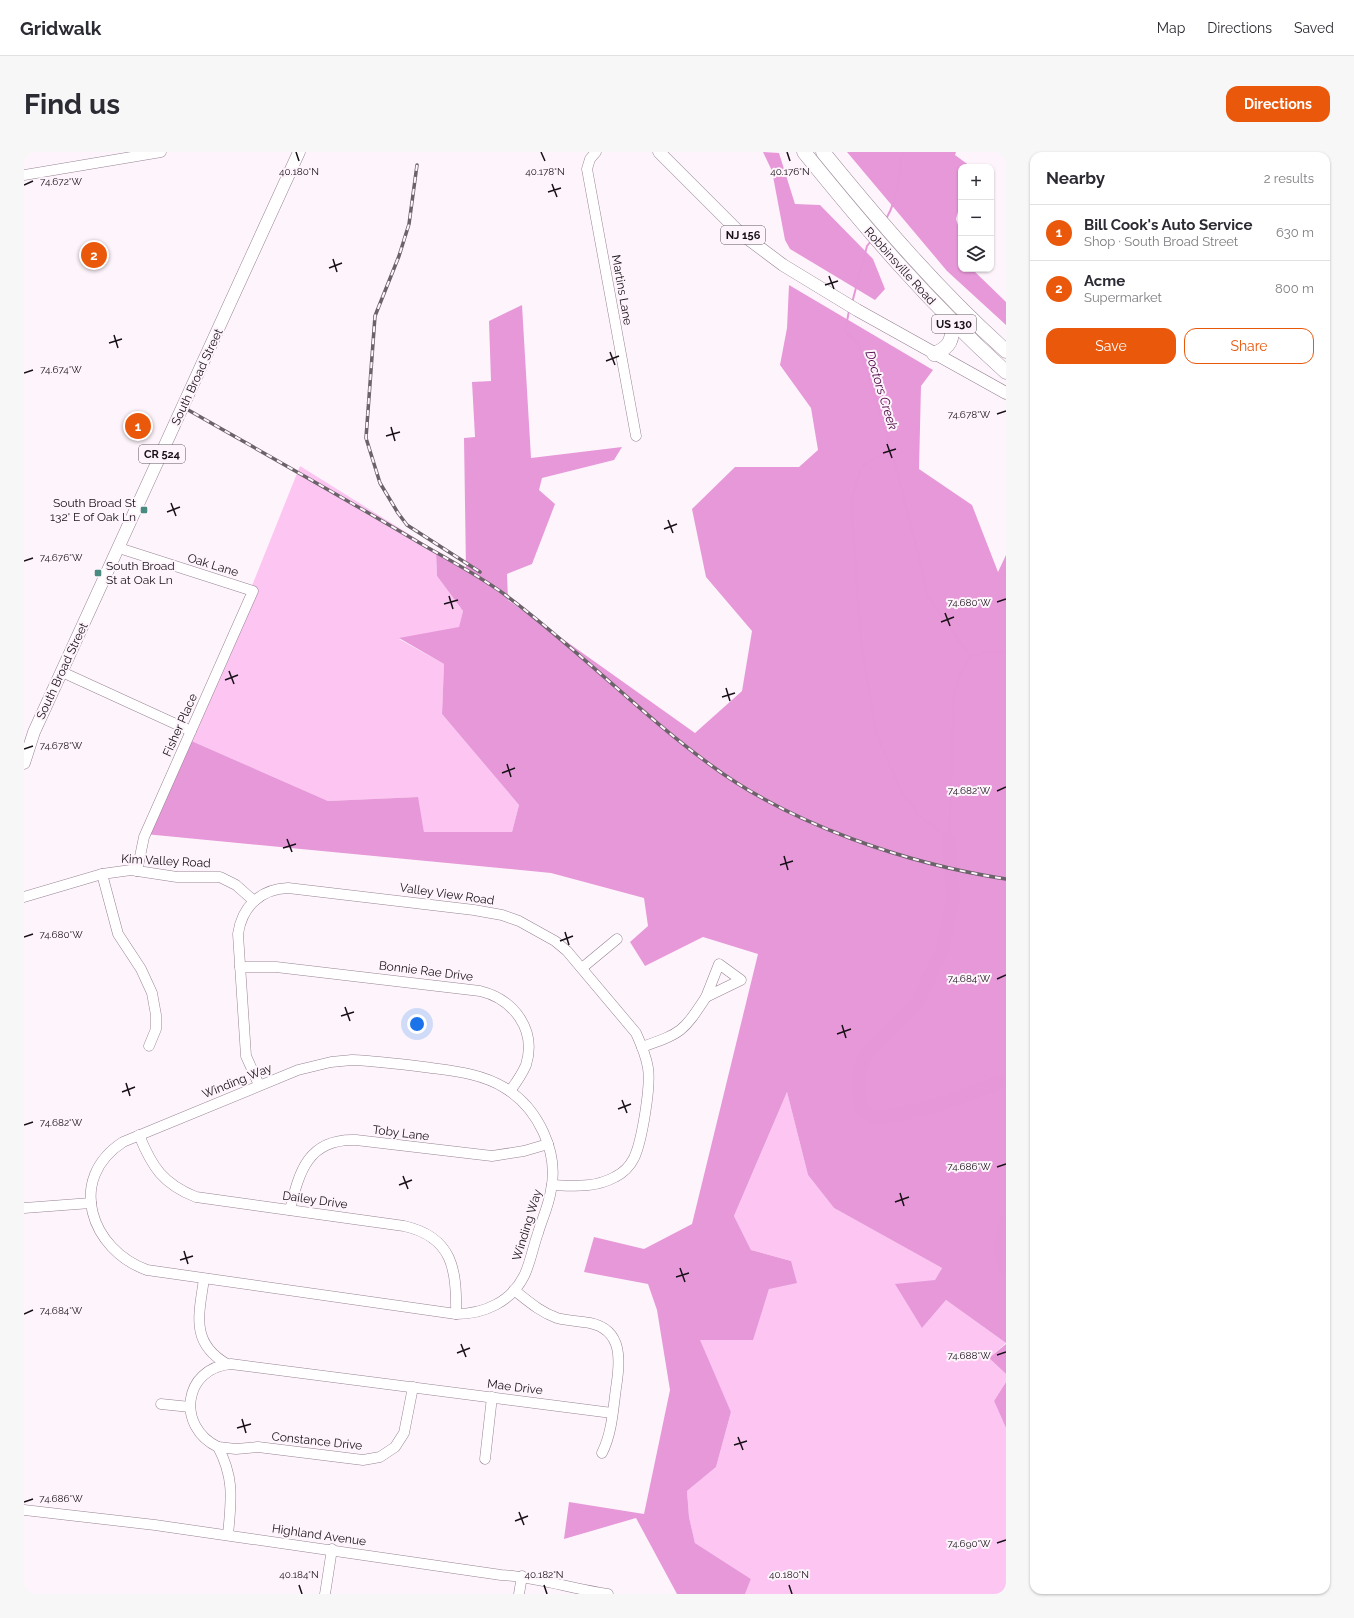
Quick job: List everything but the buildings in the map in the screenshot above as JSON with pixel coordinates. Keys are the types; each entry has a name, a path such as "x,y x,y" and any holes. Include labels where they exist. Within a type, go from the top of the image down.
{"highway":[{"name":"Robbinsville Road","path":"804,152 878,244 952,322 1006,372"},
{"name":"Robbinsville Road","path":"823,152 875,215 939,286 1006,351"},
{"path":"934,354 944,350 950,343 953,334 952,322"}],"main road":[{"name":"NJ 156","path":"659,152 739,232 783,265 857,310 1006,393"},
{"name":"South Broad Street","path":"24,764 34,732 119,548 296,154"},
{"name":"South Broad Street","path":"24,747 34,732"}],"street":[{"path":"24,175 104,156 161,152"},
{"name":"Martins Lane","path":"596,152 590,159 587,169 636,436"},
{"name":"Oak Lane","path":"119,548 253,591"},
{"name":"Fisher Place","path":"137,871 144,837 253,591"},
{"path":"62,672 191,731"},
{"name":"Kim Valley Road","path":"24,897 102,874 117,871 137,871 177,877 220,877 236,885 254,901"},
{"path":"102,874 118,934 141,969 152,993 156,1015 156,1029 149,1046"},
{"name":"Valley View Road","path":"259,1085 246,1056 238,934 239,925 247,908 254,901 270,891 288,888 484,911 519,921 543,932 567,951 582,968 628,1023 642,1047 648,1068 648,1094 637,1149 630,1165 615,1177 595,1185 552,1185"},
{"path":"582,968 617,939"},
{"name":"Bonnie Rae Drive","path":"240,967 291,968 480,991 499,998 514,1009 520,1017 524,1026 528,1046 526,1065 510,1091"},
{"path":"642,1047 675,1035 683,1029 706,997"},
{"name":"Winding Way","path":"369,1060 469,1073 495,1082 510,1091 523,1103 535,1118 548,1144 552,1170 552,1185 524,1276 514,1290 505,1299 487,1309 477,1312 456,1314 147,1270 125,1260 109,1246 94,1219 91,1203 92,1181 102,1161 115,1147 139,1135 259,1085 314,1066 345,1061 369,1060"},
{"name":"Dailey Drive","path":"139,1135 150,1160 157,1171 166,1180 185,1192 196,1196 404,1226 424,1233 441,1247 453,1268 457,1285 456,1314"},
{"name":"Toby Lane","path":"290,1210 297,1178 302,1168 315,1153 333,1143 356,1140 492,1156 524,1151 548,1144"},
{"path":"24,1208 91,1203"},
{"path":"204,1278 199,1319 200,1330 206,1347 216,1357 227,1364"},
{"path":"514,1290 545,1313 560,1319 592,1324 606,1331 611,1336 619,1353 620,1361 609,1433 602,1453"},
{"path":"227,1364 210,1370 197,1382 192,1394 190,1406 193,1423 197,1430 206,1440 218,1447 225,1459 231,1482 232,1494 228,1535"},
{"name":"Mae Drive","path":"227,1364 612,1413"},
{"name":"Constance Drive","path":"218,1447 232,1449 258,1447 362,1460 380,1457 395,1447 404,1433 413,1387"},
{"path":"485,1459 492,1397"},
{"path":"161,1404 190,1406"},
{"name":"Highland Avenue","path":"24,1510 228,1535 501,1575 522,1576 586,1591 608,1594"},
{"path":"325,1594 332,1550"},
{"path":"519,1594 522,1576"}],"shaded area":[{"path":"763,152 779,153 795,204 820,205 873,259 885,289 875,300 790,249 785,240 772,171"},
{"path":"847,152 956,152 955,155 967,164 958,164 958,212 956,219 958,225 958,272 975,272 1006,302 1006,325 947,271"},
{"path":"789,285 933,370 921,386 919,469 972,505 998,572 1006,555 1006,1343 946,1300 922,1328 895,1284 935,1280 942,1268 834,1208 808,1175 787,1092 734,1216 751,1250 791,1261 797,1283 769,1289 753,1340 700,1340 731,1412 716,1467 687,1491 689,1517 695,1543 751,1579 745,1594 677,1594 636,1518 564,1539 569,1502 644,1514 670,1390 657,1310 648,1284 584,1272 594,1237 644,1249 692,1224 758,954 703,937 645,966 630,942 648,926 644,898 551,873 145,834 187,739 328,801 418,797 424,832 512,832 519,805 442,714 444,664 399,638 459,627 463,611 437,576 436,551 466,569 464,438 475,437 472,382 491,381 489,321 522,305 531,458 622,447 614,460 542,478 539,490 555,504 532,564 507,574 508,600 695,733 742,691 752,631 706,577 692,509 735,467 799,467 818,450 811,408 780,365 787,328"},
{"path":"300,466 436,551 437,576 463,611 459,628 399,639 444,664 442,714 519,805 512,832 424,832 417,797 328,801 187,739 233,633"},
{"path":"787,1092 808,1175 834,1208 942,1268 935,1280 922,1328 946,1300 1006,1343 989,1358 1006,1374 1006,1382 994,1401 1006,1428 1006,1594 745,1594 751,1579 695,1543 689,1517 687,1491 716,1467 731,1412 699,1340 752,1340 769,1289 791,1261 751,1250 734,1216"},
{"path":"1006,1344 1006,1374 989,1358"},
{"path":"1006,1382 1006,1428 994,1401"}],"waterway":[{"name":"Doctors Creek","path":"886,219 895,198 902,154 904,152"},
{"name":"Doctors Creek","path":"852,303 867,246 871,241"},
{"name":"Doctors Creek","path":"849,311 845,331 859,345 891,449 921,565 926,594 970,656"},
{"path":"891,449 862,466 851,501 861,641 876,734 903,794 921,817 949,839"},
{"path":"949,839 954,695 960,675 970,656 990,652 1006,653"},
{"path":"949,839 953,898 942,951 917,1003 866,1054 859,1071 858,1089 862,1109 873,1118 907,1113 941,1104 1006,1080"},
{"path":"1006,1222 1001,1246 1003,1263 1006,1268"}],"railway":[{"path":"417,165 409,224 399,256 375,316 366,438 380,483 407,525 480,572"},
{"path":"183,407 493,586 531,614 685,746 744,787 814,824 852,839 930,863 1006,879"}],"place":[{"name":"Acme","path":"94,255"},
{"name":"Bill Cook's Auto Service","path":"138,426"},
{"name":"South Broad St 132' E of Oak Ln","path":"144,510"},
{"name":"South Broad St at Oak Ln","path":"98,573"}]}
